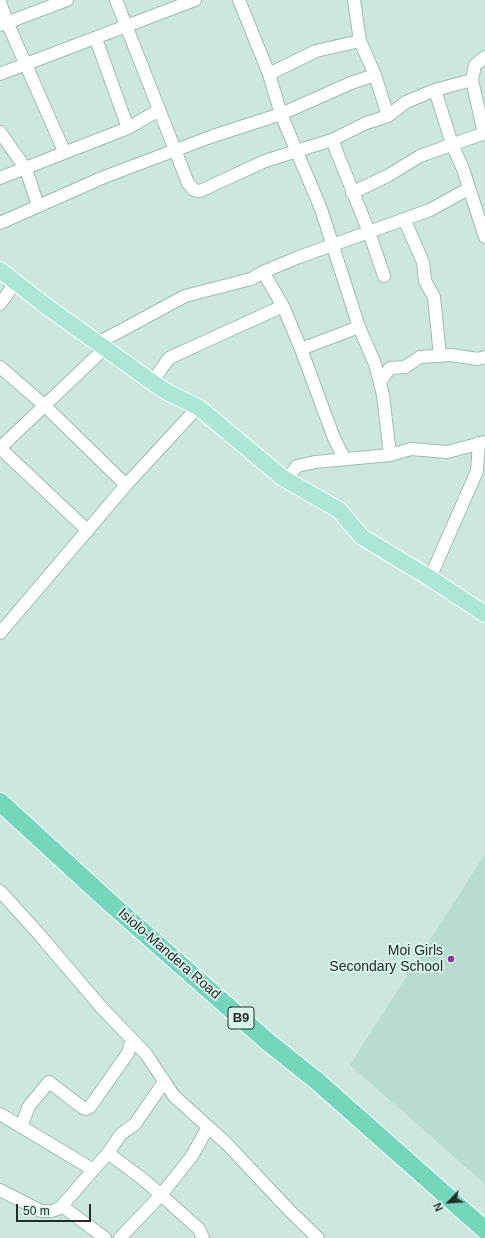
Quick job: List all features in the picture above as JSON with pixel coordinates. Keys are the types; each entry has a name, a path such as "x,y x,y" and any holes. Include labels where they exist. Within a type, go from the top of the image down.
{"highway":[{"name":"Isiolo-Mandera Road","path":"0,802 107,900 268,1042 317,1081 485,1230"}],"main road":[{"path":"0,270 101,346 152,382 198,407 283,478 339,510 362,537 430,578 485,614"}],"street":[{"path":"3,24 34,14 67,0"},
{"path":"116,0 145,70 174,151 188,183 194,190 200,191 265,161 332,140 366,123 388,116 406,102 435,90 472,80"},
{"path":"0,74 96,39 195,0"},
{"path":"239,0 269,74 281,114 321,209 359,327 375,364 380,382 389,431 390,455"},
{"path":"354,0 360,41 375,75 388,116"},
{"path":"0,2 3,24 27,64 64,151"},
{"path":"96,39 128,128"},
{"path":"269,74 316,51 360,41"},
{"path":"352,193 388,175 420,156 479,136 483,132 472,80 475,65 485,57"},
{"path":"0,223 104,178 174,151 281,114 345,85 375,75"},
{"path":"435,90 452,144 463,169 468,189 485,237"},
{"path":"0,178 26,169 64,151 95,142 128,128 159,110"},
{"path":"0,132 26,169 38,206"},
{"path":"332,140 352,193 369,232 384,276"},
{"path":"88,531 0,448 101,346 185,296 251,279 263,272 332,244 430,210 468,189"},
{"path":"404,219 423,262 425,281 434,297 440,356"},
{"path":"263,272 283,306 301,349 325,416 344,458"},
{"path":"0,304 16,282"},
{"path":"152,382 169,358 283,306"},
{"path":"301,349 359,327"},
{"path":"380,382 390,368 405,367 420,358 452,355 478,359 485,357"},
{"path":"0,367 44,405 126,485"},
{"path":"0,633 126,485 198,407"},
{"path":"283,478 291,474 297,466 344,458 390,455 411,449 447,452 482,443 481,472 430,578"},
{"path":"0,892 38,933 101,1007 146,1054 174,1096 262,1179 291,1212 318,1238"},
{"path":"21,1127 29,1106 49,1082 83,1108 86,1109 90,1106 128,1053 132,1039"},
{"path":"0,1190 41,1211 52,1211 62,1206 92,1169 108,1153 121,1134 135,1124 164,1082"},
{"path":"0,1114 92,1169"},
{"path":"120,1238 161,1195 192,1156 208,1127"},
{"path":"108,1153 161,1195 198,1229 203,1238"},
{"path":"62,1206 105,1238"}],"shaded area":[{"name":"Moi Girls Secondary School","path":"485,854 485,1184 350,1065"}],"place":[{"name":"Moi Girls Secondary School","path":"451,959"}]}
